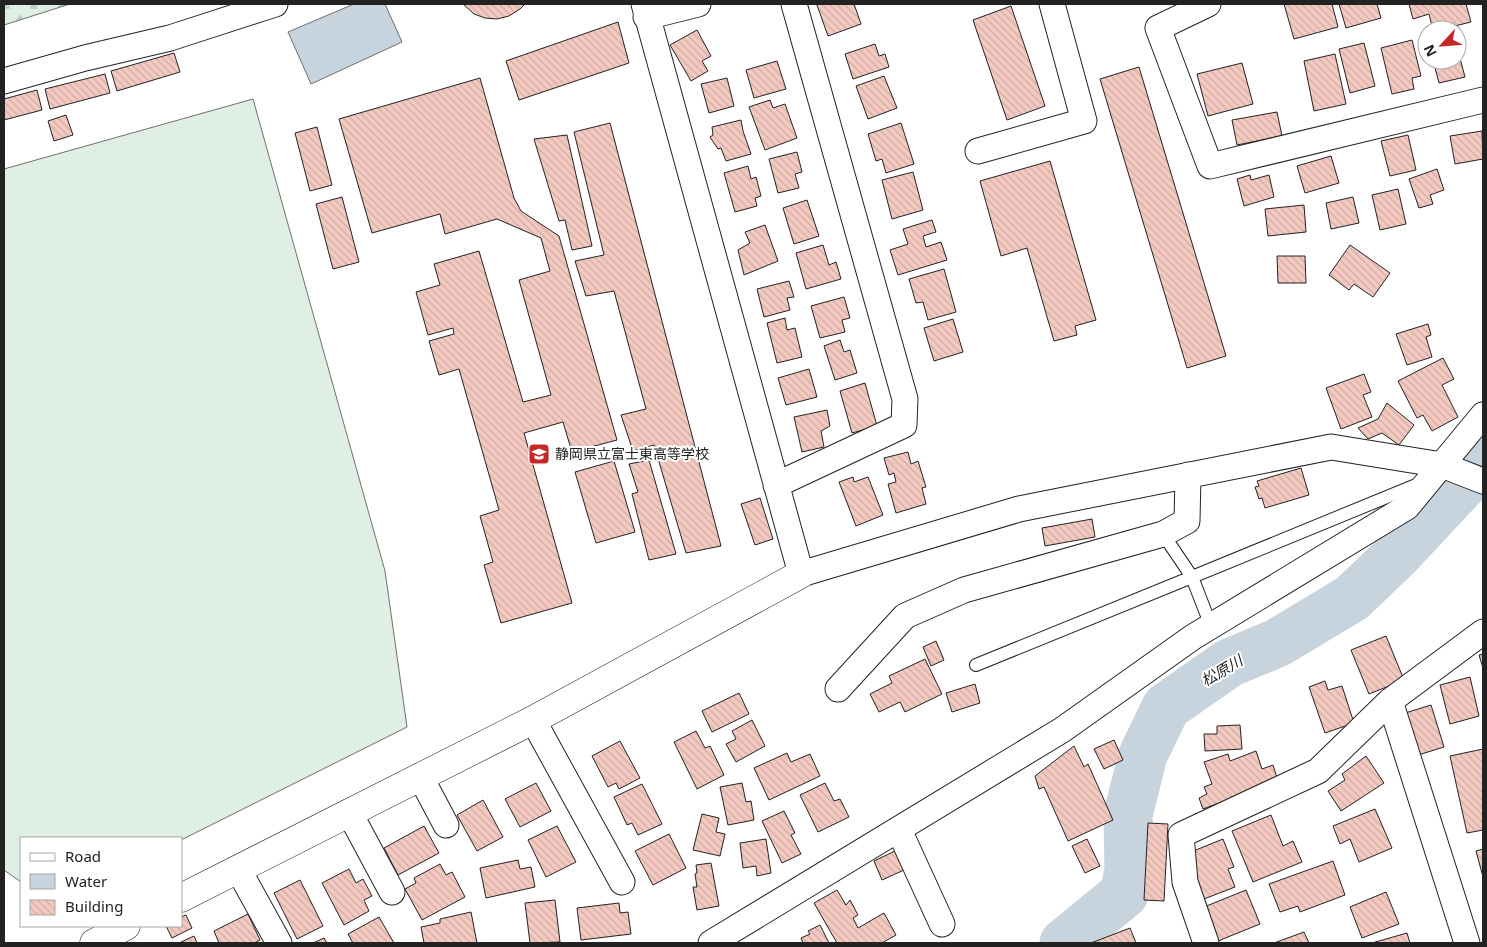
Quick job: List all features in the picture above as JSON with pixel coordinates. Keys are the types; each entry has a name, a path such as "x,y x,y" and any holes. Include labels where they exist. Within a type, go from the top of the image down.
{"street":[{"path":"4,81 85,58 170,38 275,4"},
{"path":"698,4 645,10 801,574"},
{"path":"776,485 904,425 905,399 794,4"},
{"path":"978,152 1084,121 1052,4"},
{"path":"1208,4 1158,28 1210,166 1483,100"},
{"path":"711,943 1062,730 1211,626 1407,508 1442,471 1483,415"},
{"path":"182,897 533,720 801,574 1020,509 1331,447 1483,481"},
{"path":"838,688 905,616 964,590 1163,534 1187,521 1188,475"},
{"path":"1206,943 1185,882 1181,835 1318,771 1390,701 1483,632"},
{"path":"1390,701 1467,943"},
{"path":"533,720 622,882"},
{"path":"420,776 446,825"},
{"path":"349,812 392,892"},
{"path":"899,830 942,924"},
{"path":"238,869 279,943"},
{"path":"94,943 124,927"}],"lane":[{"path":"976,665 1192,577 1442,471"},
{"path":"1163,534 1192,577 1211,626"}],"green space":[{"path":"4,4 70,4 4,25"},
{"path":"253,99 385,571 407,727 182,840 182,837 20,837 20,881 4,870 4,169"}],"water":[{"path":"354,4 385,4 402,42 311,84 288,32"}],"building":[{"path":"463,4 525,4 509,16 497,19 485,18 474,14"},
{"path":"854,4 861,24 828,36 817,5"},
{"path":"1284,4 1332,4 1338,27 1294,39"},
{"path":"1339,4 1377,4 1381,18 1346,28"},
{"path":"1409,4 1466,4 1471,22 1467,23 1467,20 1430,20 1429,14 1413,19"},
{"path":"1011,6 1045,106 1007,120 973,20"},
{"path":"618,22 629,63 519,100 506,61"},
{"path":"697,30 711,56 702,61 708,71 691,81 670,45"},
{"path":"1412,40 1417,60 1417,70 1420,70 1421,76 1412,78 1414,89 1392,94 1381,48"},
{"path":"1364,43 1375,86 1350,93 1339,49"},
{"path":"875,44 879,56 885,54 889,67 853,79 845,54"},
{"path":"174,53 180,72 117,91 111,71"},
{"path":"1335,54 1346,104 1314,111 1304,61"},
{"path":"777,61 786,89 754,98 746,70"},
{"path":"1242,63 1253,104 1208,116 1197,74"},
{"path":"1139,67 1226,356 1187,368 1100,79"},
{"path":"1436,70 1463,70 1465,77 1439,83"},
{"path":"105,74 110,93 50,109 45,89"},
{"path":"884,76 897,108 868,119 856,86"},
{"path":"480,78 514,198 521,211 559,236 617,440 572,452 563,422 524,433 572,603 501,623 484,565 493,562 480,516 499,510 459,369 439,375 429,341 454,334 453,328 428,335 416,292 440,285 434,264 479,251 523,402 551,395 519,280 550,271 541,238 497,219 445,234 440,214 372,233 339,119"},
{"path":"727,78 734,106 709,113 701,84"},
{"path":"37,90 42,110 4,120 4,99"},
{"path":"770,100 773,108 785,104 797,138 765,150 749,107"},
{"path":"1277,112 1282,136 1237,145 1232,120"},
{"path":"66,115 73,135 54,141 48,121"},
{"path":"741,120 751,154 726,161 721,148 718,149 710,137 713,135 712,127"},
{"path":"610,123 721,546 686,553 654,445 633,451 621,415 646,409 614,291 586,296 575,261 604,255 574,132"},
{"path":"901,123 914,164 886,173 882,159 876,161 868,134"},
{"path":"317,127 332,185 310,191 295,133"},
{"path":"1482,131 1483,159 1455,164 1450,136"},
{"path":"567,135 592,246 572,250 565,220 559,221 534,139"},
{"path":"1408,135 1416,170 1390,176 1381,141"},
{"path":"797,152 802,172 795,174 799,188 778,193 769,159"},
{"path":"1331,156 1339,183 1305,193 1297,166"},
{"path":"1050,161 1096,320 1075,326 1077,335 1054,341 1027,248 1001,256 980,181"},
{"path":"748,166 751,179 756,177 761,196 755,198 757,206 735,212 724,173"},
{"path":"1437,169 1444,190 1430,195 1433,204 1419,208 1409,179"},
{"path":"913,172 923,210 892,219 882,180"},
{"path":"1250,175 1251,180 1269,175 1274,197 1244,206 1237,179"},
{"path":"1398,189 1406,224 1380,230 1372,195"},
{"path":"342,197 359,262 333,269 316,204"},
{"path":"1353,197 1359,223 1331,229 1326,203"},
{"path":"807,200 819,236 794,244 783,208"},
{"path":"1304,205 1306,232 1268,236 1265,209"},
{"path":"932,220 936,232 923,236 926,247 941,242 947,260 898,275 890,250 908,244 903,229"},
{"path":"765,225 778,261 744,275 738,250 750,243 745,232"},
{"path":"823,245 829,265 836,262 841,279 806,289 796,253"},
{"path":"1350,245 1390,273 1373,297 1354,284 1349,290 1329,275"},
{"path":"1277,256 1305,256 1306,283 1278,283"},
{"path":"944,269 956,312 928,320 923,302 916,303 909,279"},
{"path":"789,281 794,297 787,298 790,310 764,317 757,289"},
{"path":"844,297 850,318 842,320 845,332 820,338 811,306"},
{"path":"785,318 787,330 795,328 802,357 777,363 767,323"},
{"path":"953,319 963,352 934,361 924,328"},
{"path":"1428,324 1431,335 1426,337 1432,357 1407,365 1396,334"},
{"path":"840,340 844,352 850,350 857,373 835,380 824,346"},
{"path":"1443,358 1454,379 1442,385 1458,417 1432,431 1423,415 1417,418 1398,381"},
{"path":"809,369 817,397 786,405 778,378"},
{"path":"1364,374 1371,392 1363,395 1372,417 1341,429 1326,388"},
{"path":"865,383 877,426 852,433 840,391"},
{"path":"1387,403 1414,425 1399,445 1382,433 1368,439 1358,428 1378,419"},
{"path":"827,410 830,426 821,431 824,447 802,452 794,417"},
{"path":"908,452 911,464 918,461 926,487 922,488 926,504 896,513 888,484 896,482 894,473 889,475 884,458"},
{"path":"649,460 676,554 649,560 632,494 638,492 629,464"},
{"path":"614,461 635,532 596,543 575,472"},
{"path":"1301,468 1309,495 1265,508 1262,498 1259,499 1255,487 1259,486 1257,481"},
{"path":"853,477 854,482 868,477 883,515 856,526 839,482"},
{"path":"760,498 773,539 755,545 741,504"},
{"path":"1092,519 1095,537 1045,546 1042,528"},
{"path":"1386,636 1404,680 1369,694 1351,650"},
{"path":"936,641 944,660 931,666 923,647"},
{"path":"1483,654 1483,668 1479,655"},
{"path":"925,659 942,694 905,712 900,702 879,712 870,694 892,683 889,676"},
{"path":"1470,677 1479,716 1450,724 1440,685"},
{"path":"1325,681 1328,690 1342,686 1354,723 1325,733 1309,687"},
{"path":"975,684 980,703 952,712 946,693"},
{"path":"739,693 749,714 712,732 702,711"},
{"path":"1431,705 1444,747 1415,756 1402,714"},
{"path":"752,720 765,746 736,762 726,744 736,739 732,731"},
{"path":"1240,725 1242,749 1205,751 1204,734 1217,734 1217,726"},
{"path":"696,731 705,748 710,746 724,775 697,789 674,742"},
{"path":"1114,740 1123,760 1104,769 1094,749"},
{"path":"620,741 640,778 619,789 616,783 608,787 592,756"},
{"path":"1074,746 1084,767 1088,764 1113,820 1068,841 1044,787 1039,789 1035,776"},
{"path":"1483,749 1483,830 1467,833 1450,756"},
{"path":"1256,751 1262,769 1273,765 1278,781 1203,809 1199,798 1207,794 1204,787 1212,784 1204,762 1228,754 1230,761"},
{"path":"787,753 791,762 810,754 820,776 769,800 754,768"},
{"path":"1366,756 1384,783 1341,811 1328,791 1345,780 1342,774"},
{"path":"536,783 551,811 520,827 505,799"},
{"path":"742,783 746,802 751,801 754,820 728,825 720,787"},
{"path":"825,783 834,801 840,799 849,817 818,832 800,795"},
{"path":"642,784 662,824 638,835 632,823 627,825 614,797"},
{"path":"483,800 503,837 477,851 457,815"},
{"path":"1375,809 1392,848 1359,862 1350,839 1340,844 1333,826"},
{"path":"784,811 795,833 791,835 801,854 782,863 762,821"},
{"path":"702,814 719,818 716,832 725,834 720,856 693,850"},
{"path":"1271,815 1283,846 1293,841 1302,862 1253,882 1232,831"},
{"path":"1148,823 1168,824 1164,901 1144,900"},
{"path":"424,826 439,853 398,875 384,848"},
{"path":"557,826 576,862 546,877 528,840"},
{"path":"669,834 686,868 653,885 635,851"},
{"path":"766,839 771,873 757,876 756,866 743,868 740,843"},
{"path":"1087,839 1100,866 1085,873 1072,846"},
{"path":"1223,839 1234,867 1228,869 1235,887 1204,899 1186,854"},
{"path":"1483,849 1483,877 1476,851"},
{"path":"895,851 904,870 882,880 874,861"},
{"path":"518,860 520,869 531,867 535,887 486,898 480,868"},
{"path":"1333,861 1345,895 1300,912 1298,906 1280,912 1269,884"},
{"path":"711,863 719,906 697,910 693,887 697,887 696,865"},
{"path":"440,864 446,875 452,872 465,897 422,920 405,889 416,883 414,878"},
{"path":"349,869 356,883 363,879 372,896 364,900 369,911 344,925 322,883"},
{"path":"300,880 323,926 297,939 274,893"},
{"path":"837,890 846,905 850,900 858,915 853,918 858,928 884,913 896,935 882,943 837,943 814,903"},
{"path":"1246,890 1260,924 1218,941 1204,907"},
{"path":"1386,892 1399,924 1362,938 1350,907"},
{"path":"555,900 560,942 530,943 525,903"},
{"path":"619,903 620,913 628,912 631,934 581,940 577,908"},
{"path":"471,912 477,943 424,943 421,927 440,923 440,919"},
{"path":"248,914 260,940 254,943 219,943 214,931"},
{"path":"186,915 192,928 172,938 166,927 182,927 182,917"},
{"path":"379,917 394,943 353,943 348,934"},
{"path":"820,925 829,943 803,943 801,938 810,934 808,931"},
{"path":"1130,928 1136,943 1091,943"},
{"path":"1304,932 1309,943 1274,943"},
{"path":"1407,933 1410,943 1372,943"},
{"path":"194,936 197,943 179,943"},
{"path":"324,938 327,943 313,943"}],"waterway":[{"name":"松原川","path":"1064,943 1124,894 1129,871 1128,815 1143,755 1166,707 1229,663 1277,643 1352,598 1397,555 1483,463"}],"place":[{"name":"静岡県立富士東高等学校","path":"539,454"}]}
